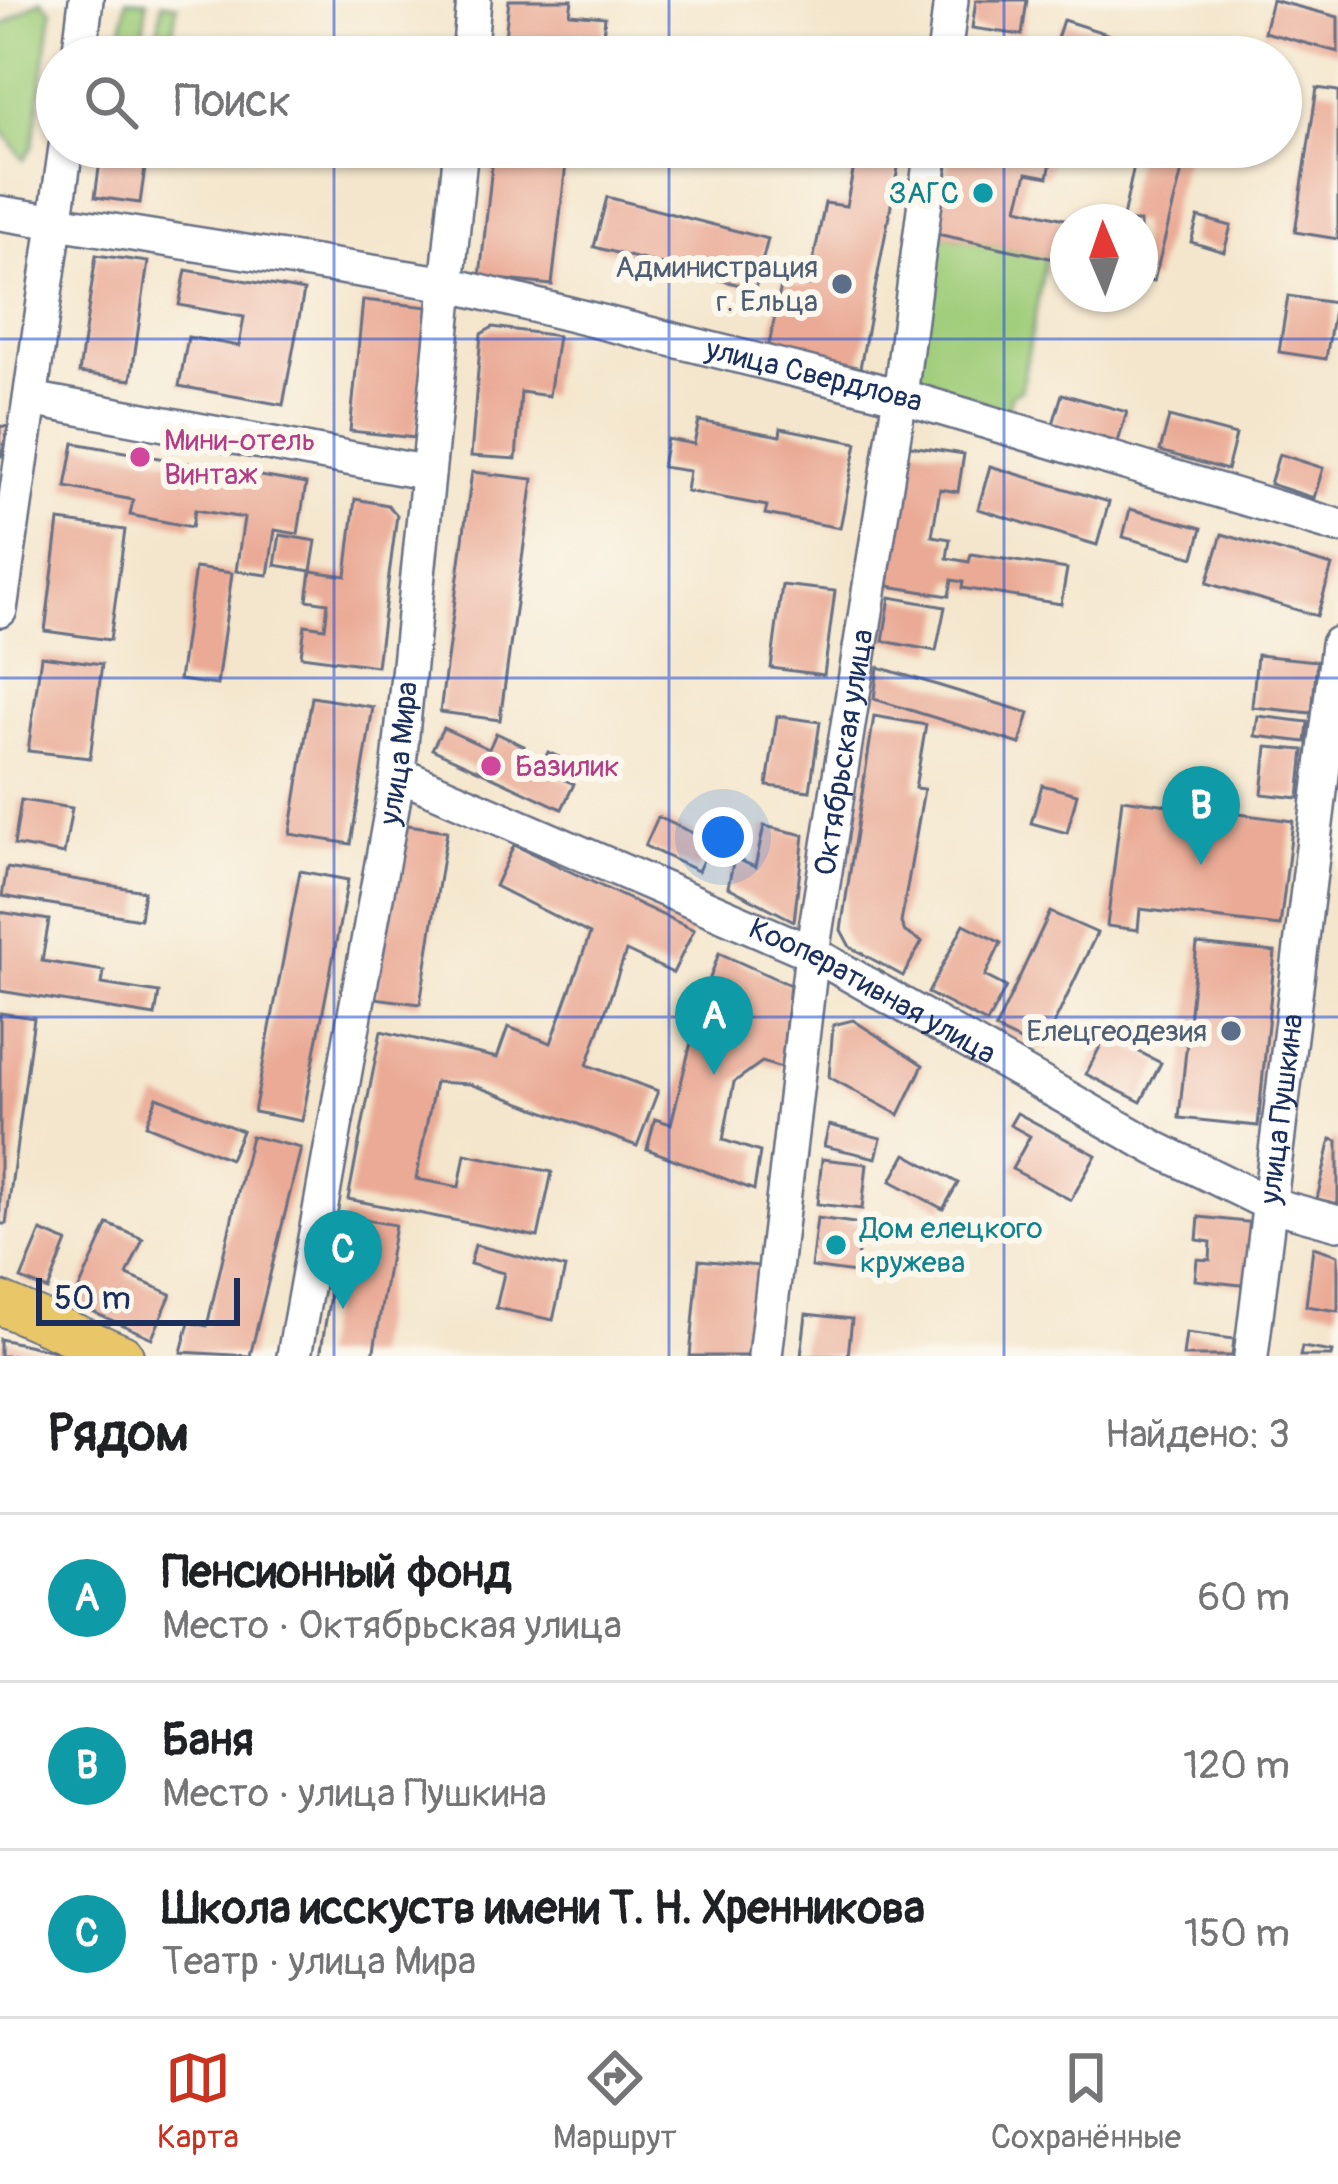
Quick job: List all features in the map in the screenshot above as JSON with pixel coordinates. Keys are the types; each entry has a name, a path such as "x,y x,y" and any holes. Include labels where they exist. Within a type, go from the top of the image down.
{"main road":[{"path":"0,1303 122,1356"}],"street":[{"path":"82,36 86,0"},
{"path":"471,36 474,0"},
{"path":"947,36 951,0"},
{"path":"0,610 64,168"},
{"name":"улица Мира","path":"295,1356 398,774 458,168"},
{"name":"Октябрьская улица","path":"765,1356 812,953 900,396 929,168"},
{"name":"улица Свердлова","path":"0,214 448,284 900,396 1338,526"},
{"path":"31,399 428,473"},
{"name":"улица Пушкина","path":"1251,1356 1338,644"},
{"name":"Кооперативная улица","path":"398,774 812,953 1155,1148 1269,1204 1338,1223"}],"green space":[{"path":"41,0 52,10 48,36 36,36 36,124 33,145 24,160 0,127 0,27"},
{"path":"126,0 147,1 143,36 122,36"},
{"path":"162,3 177,5 172,36 157,36"},
{"path":"937,234 1046,256 1021,390 1011,395 1008,411 913,380"}],"building":[{"path":"509,0 572,0 570,14 605,17 603,36 505,36"},
{"path":"976,0 1027,0 1022,35 972,28"},
{"path":"1272,0 1338,17 1338,52 1302,42 1302,36 1264,32"},
{"path":"1063,20 1114,36 1058,36"},
{"path":"1317,88 1338,91 1338,239 1295,232"},
{"path":"99,168 145,168 140,203 95,197"},
{"path":"492,168 566,168 552,285 480,277"},
{"name":"Администрация г. Ельца","path":"854,168 898,168 860,368 768,350 782,281 808,286 825,203 846,206"},
{"name":"ЗАГС","path":"948,168 1050,168 1048,177 1027,173 1018,208 1050,216 1050,258 937,234"},
{"path":"1134,168 1183,168 1158,265 1158,204 1126,204"},
{"path":"607,197 768,239 755,289 594,247"},
{"path":"1198,217 1231,226 1224,252 1191,242"},
{"path":"96,255 148,262 131,380 79,373"},
{"path":"186,270 304,291 283,405 179,386 188,337 239,346 244,317 179,305"},
{"path":"1288,296 1335,303 1326,359 1279,352"},
{"path":"363,300 429,307 416,438 350,431"},
{"path":"493,327 558,336 549,396 521,392 516,459 471,456 481,334"},
{"path":"1062,394 1127,412 1118,442 1053,424"},
{"path":"1169,417 1236,435 1227,470 1160,451"},
{"path":"699,421 780,436 781,428 857,443 840,528 765,514 767,506 686,491 689,471 662,467 667,439 694,444"},
{"path":"0,426 8,427 2,456 0,456"},
{"path":"74,443 306,484 298,534 275,530 268,575 236,571 244,518 195,510 192,527 130,515 133,500 66,487"},
{"path":"904,445 964,454 958,492 940,489 932,536 950,539 947,558 969,562 971,554 1067,569 1061,604 962,588 963,582 952,580 949,596 888,586"},
{"path":"1279,454 1323,468 1314,498 1270,484"},
{"path":"990,466 1109,502 1097,545 978,509"},
{"path":"472,472 533,479 500,720 440,712"},
{"path":"355,499 388,505 397,515 377,666 301,656 305,625 325,628 328,603 307,600 311,571 346,576"},
{"path":"1130,509 1202,528 1194,557 1123,537"},
{"path":"59,521 125,530 110,640 45,631"},
{"path":"1222,534 1332,566 1317,616 1207,583"},
{"path":"280,535 316,541 311,571 275,565"},
{"path":"195,568 232,573 217,685 179,680"},
{"path":"782,585 835,591 824,675 771,668"},
{"path":"890,597 945,607 936,651 883,641"},
{"path":"1257,655 1317,661 1312,713 1252,707"},
{"path":"41,656 102,664 90,758 28,751"},
{"path":"878,667 1029,713 1020,744 874,699"},
{"path":"312,697 373,707 351,844 290,834"},
{"path":"777,716 820,722 810,791 767,786"},
{"path":"874,716 926,725 915,788 924,789 901,923 905,932 922,942 903,976 850,947 841,930"},
{"path":"1258,716 1308,722 1306,742 1255,736"},
{"path":"443,728 489,749 496,733 524,746 515,764 538,773 548,752 563,759 556,776 574,784 562,809 432,749"},
{"path":"1267,747 1304,750 1299,798 1262,794"},
{"path":"1042,785 1077,794 1067,833 1031,823"},
{"path":"1122,799 1293,821 1280,926 1140,909 1138,930 1107,926"},
{"path":"21,800 72,808 64,854 14,845"},
{"path":"658,817 712,842 698,871 645,846"},
{"path":"402,824 447,831 420,1004 375,998"},
{"path":"764,826 804,835 794,921 728,887 734,858 755,867"},
{"path":"514,845 694,930 673,973 626,951 587,1065 658,1091 637,1146 470,1084 435,1082 416,1179 459,1187 465,1154 552,1172 538,1237 348,1199 381,1031 497,1058 508,1027 551,1043 590,934 495,886"},
{"path":"7,868 144,891 140,919 2,896"},
{"path":"300,871 348,880 302,1121 254,1112"},
{"path":"0,912 49,920 42,961 104,971 102,984 159,993 155,1016 0,991"},
{"path":"1050,912 1097,933 1041,1051 995,1029"},
{"path":"964,924 1001,943 985,976 1006,987 987,1023 928,993"},
{"path":"1197,944 1275,952 1258,1126 1179,1118"},
{"path":"719,953 790,985 781,1068 762,1062 734,1082 723,1140 760,1152 754,1190 647,1149 655,1119 671,1124 700,1006"},
{"path":"0,1013 34,1018 6,1224 0,1224"},
{"path":"853,1020 923,1065 899,1115 829,1077 833,1025"},
{"path":"1106,1035 1161,1063 1141,1102 1086,1074"},
{"path":"157,1097 242,1131 230,1159 146,1125"},
{"path":"1017,1113 1096,1155 1071,1200 1012,1169 1030,1136 1010,1125"},
{"path":"829,1125 881,1138 876,1158 824,1146"},
{"path":"251,1136 301,1148 250,1356 181,1352 189,1322 207,1326"},
{"path":"1331,1139 1338,1141 1338,1204 1317,1199"},
{"path":"906,1154 958,1183 943,1209 891,1181"},
{"path":"822,1159 867,1164 862,1209 817,1204"},
{"path":"343,1216 395,1225 373,1356 320,1356"},
{"path":"1199,1217 1256,1223 1250,1286 1195,1280 1197,1259 1210,1260 1211,1242 1197,1240"},
{"name":"Дом елецкого кружева","path":"817,1218 862,1224 855,1273 811,1267"},
{"path":"108,1224 143,1239 127,1275 171,1294 152,1338 73,1303"},
{"path":"41,1231 67,1242 48,1290 21,1279"},
{"path":"475,1245 565,1268 553,1320 496,1308 504,1273 470,1264"},
{"path":"1313,1247 1338,1255 1338,1311 1306,1306"},
{"path":"699,1260 759,1266 749,1356 690,1356"},
{"path":"806,1314 852,1319 848,1356 801,1356"},
{"path":"1186,1333 1234,1339 1232,1356 1183,1356"},
{"path":"0,1339 67,1354 67,1356 0,1356"},
{"path":"1302,1347 1332,1352 1331,1356 1300,1356"}],"place":[{"name":"ЗАГС","path":"983,193"},
{"name":"Администрация г. Ельца","path":"842,284"},
{"name":"Мини-отель Винтаж","path":"140,457"},
{"name":"Базилик","path":"491,766"},
{"name":"Баня","path":"1201,865"},
{"name":"Елецгеодезия","path":"1231,1031"},
{"name":"Пенсионный фонд","path":"714,1075"},
{"name":"Дом елецкого кружева","path":"836,1245"},
{"name":"Школа исскуств имени Т. Н. Хренникова","path":"343,1309"}]}
